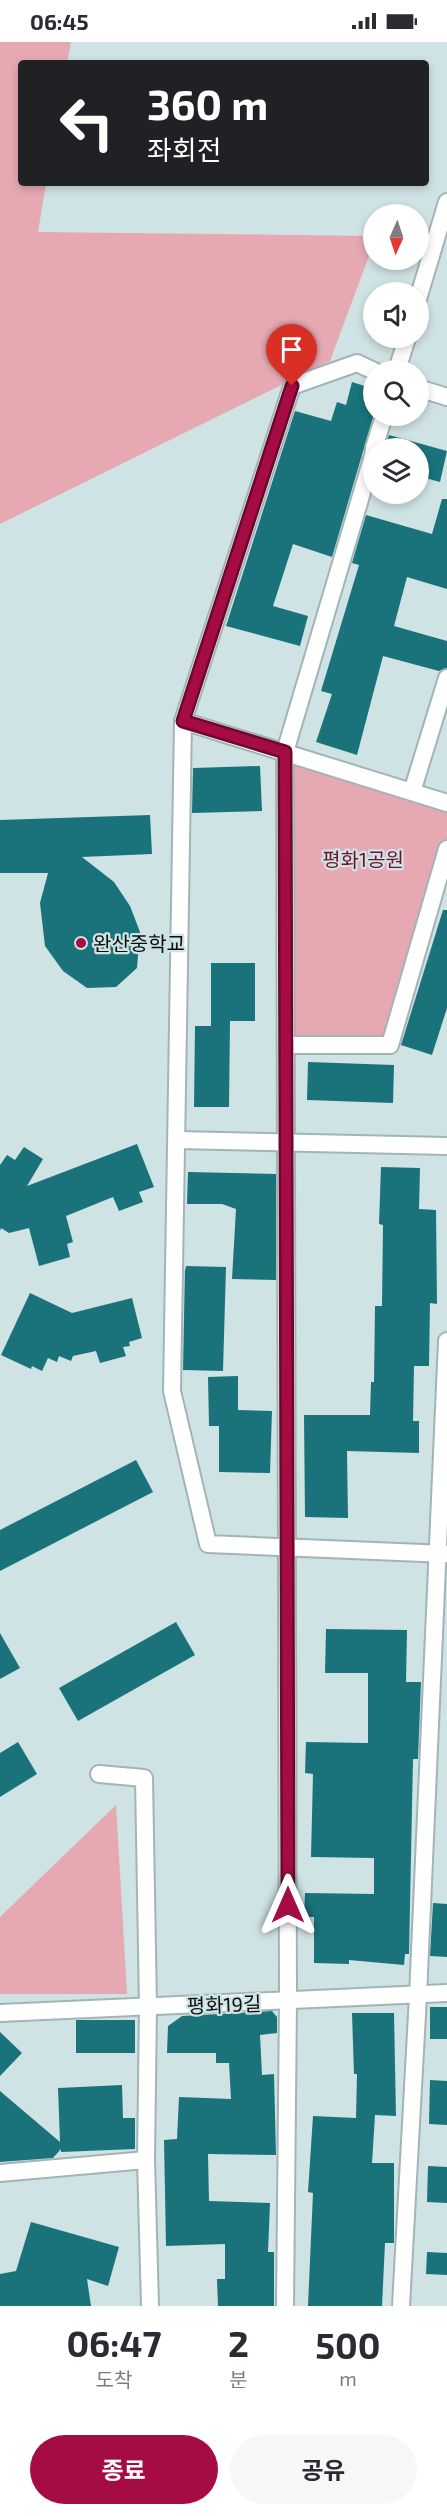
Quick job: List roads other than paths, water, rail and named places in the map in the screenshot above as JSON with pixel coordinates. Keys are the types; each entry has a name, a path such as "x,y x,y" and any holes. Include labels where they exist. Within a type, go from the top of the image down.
{"street":[{"path":"423,282 447,202"},
{"path":"363,366 357,363 292,386 183,721 172,1392 208,1544 443,1554"},
{"path":"429,391 447,397"},
{"path":"285,2306 288,2001 285,752 363,487"},
{"path":"412,792 447,678"},
{"path":"183,721 447,803"},
{"path":"286,1045 390,1045 447,849"},
{"path":"177,1140 447,1146"},
{"path":"401,2306 443,1554 447,1341"},
{"path":"99,1774 144,1778 148,2007 146,2160 150,2306"},
{"name":"평화19길","path":"0,2013 447,1993"},
{"path":"0,2173 146,2160"}],"place":[{"name":"완산중학교","path":"81,943"}],"park label":[{"name":"평화1공원","path":"363,859"}]}
